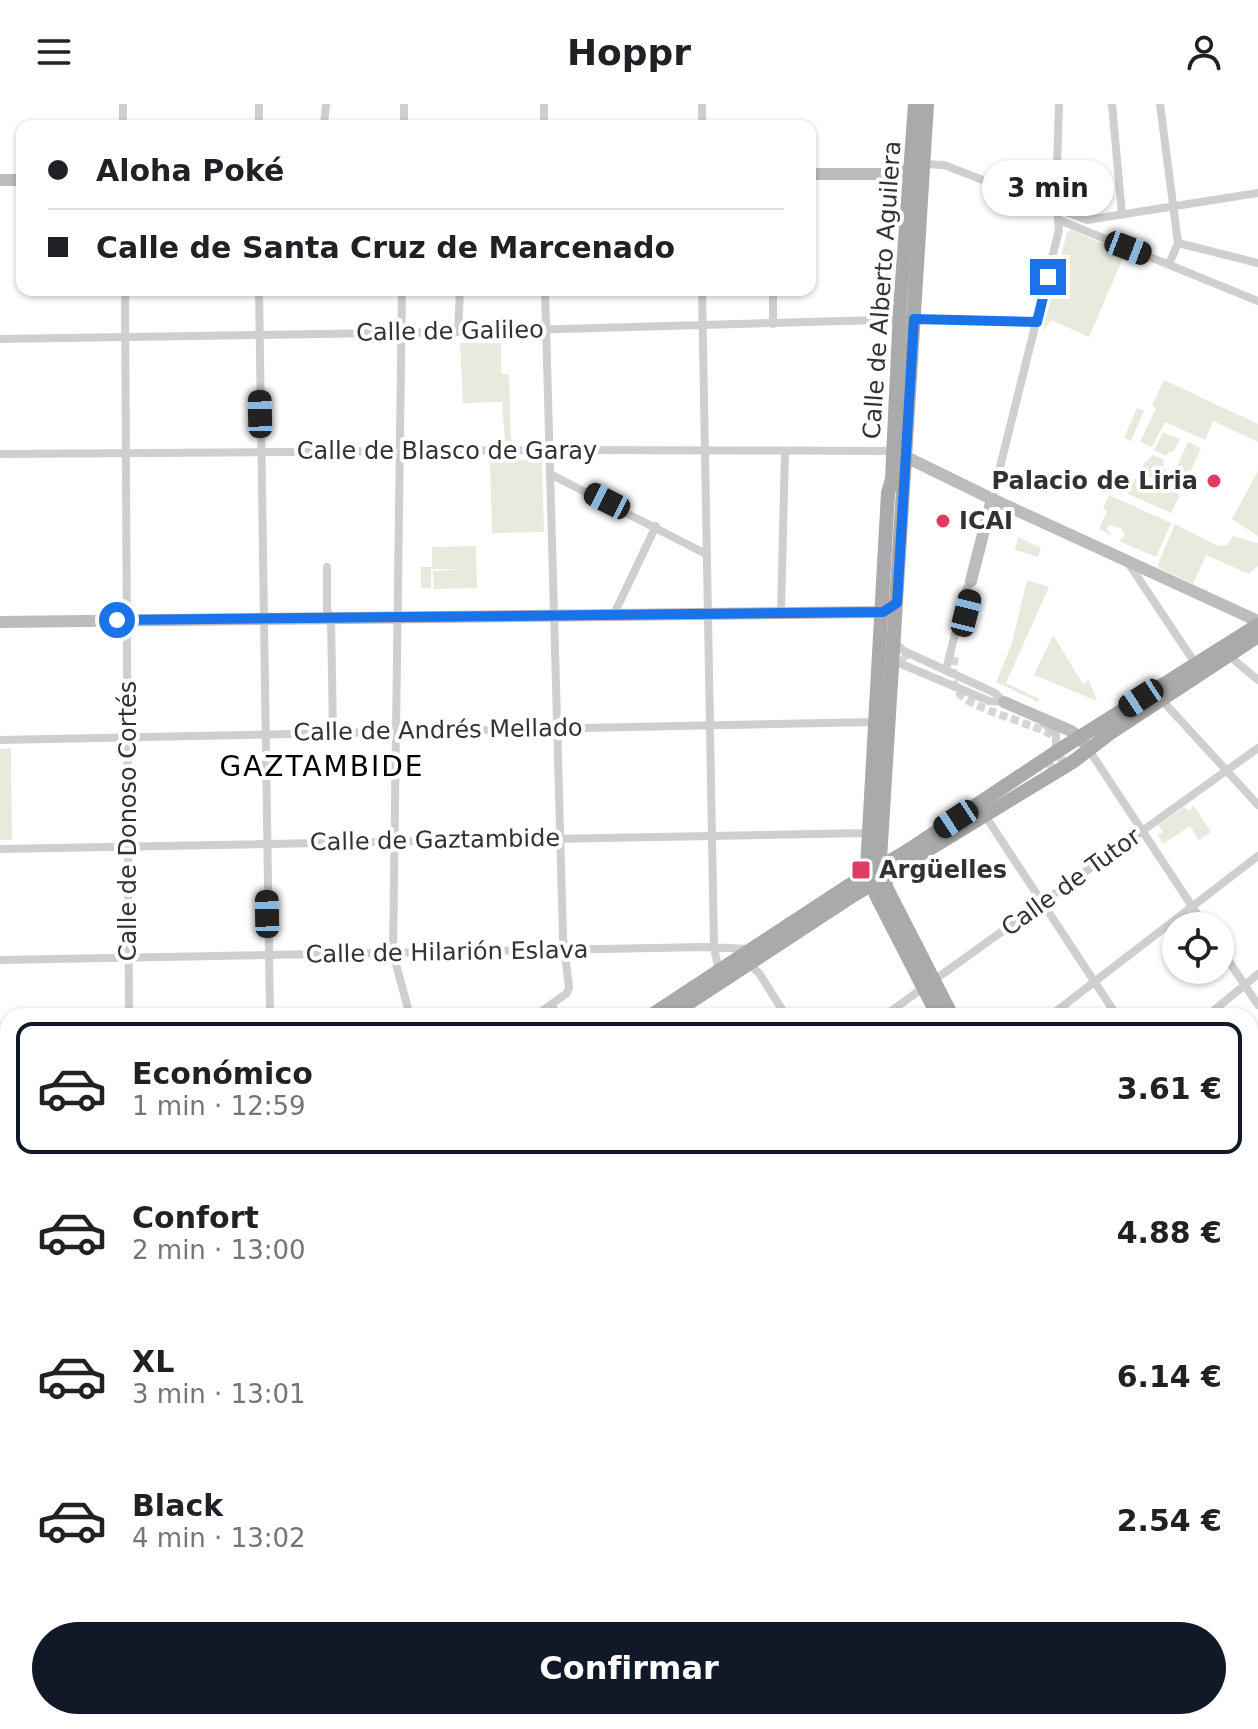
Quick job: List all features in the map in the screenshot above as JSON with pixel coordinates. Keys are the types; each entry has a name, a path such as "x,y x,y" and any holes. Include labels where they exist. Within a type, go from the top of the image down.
{"main road":[{"name":"Calle de Alberto Aguilera","path":"915,104 917,167"},
{"name":"Calle de Alberto Aguilera","path":"876,876 869,833 889,604 917,167 927,104"},
{"name":"Calle de Alberto Aguilera","path":"889,604 881,601 887,508 899,453"},
{"name":"Calle de Alberto Aguilera","path":"876,876 900,660 891,637 889,604"},
{"path":"876,876 986,817 1089,750 1161,699 1258,623"},
{"path":"673,1008 1195,663 1258,636"},
{"path":"876,876 929,984 946,1008"},
{"path":"929,984 936,1008"}],"street":[{"path":"955,657 971,581 1059,230 1059,104"},
{"path":"1112,104 1122,215"},
{"path":"1160,104 1178,243 1169,264"},
{"path":"816,174 884,174 944,165 1087,220 1246,195 1258,196"},
{"path":"1059,220 1258,301"},
{"path":"1089,232 1092,220"},
{"path":"1178,243 1258,263"},
{"name":"Calle de Donoso Cortés","path":"125,296 129,1008"},
{"path":"259,296 270,1008"},
{"path":"402,296 393,953 408,1008"},
{"path":"458,332 460,296"},
{"path":"545,296 557,728 569,987 567,993 547,1008"},
{"path":"702,296 714,947 721,975"},
{"path":"773,296 773,324"},
{"name":"Calle de Galileo","path":"0,339 458,332 907,319 1037,322"},
{"name":"Calle de Blasco de Garay","path":"0,454 549,450 899,453"},
{"path":"781,613 785,451"},
{"path":"899,453 1258,623"},
{"path":"550,474 706,554"},
{"path":"614,614 656,526"},
{"path":"1126,560 1195,663"},
{"path":"327,567 333,733"},
{"path":"946,670 971,581"},
{"path":"0,622 781,613 889,604"},
{"path":"891,637 904,651 995,693 1004,702"},
{"path":"1223,652 1258,680"},
{"path":"900,660 989,701 1004,702 1080,737 1196,912"},
{"path":"1161,699 1258,805"},
{"path":"1040,718 1056,735 1056,752"},
{"name":"Calle de Andrés Mellado","path":"0,740 877,722"},
{"name":"Calle de Tutor","path":"895,1008 1258,748"},
{"path":"962,829 972,818 1048,769"},
{"path":"986,817 1112,1008"},
{"name":"Calle de Gaztambide","path":"0,849 869,833"},
{"path":"1060,1008 1258,856"},
{"name":"Calle de Hilarión Eslava","path":"0,960 714,947 750,956"},
{"path":"750,956 781,1008"},
{"path":"1234,970 1258,1005"},
{"path":"1217,1008 1258,974"}],"shaded area":[{"path":"1071,230 1125,253 1089,337 1051,320 1043,331 1067,232"},
{"path":"460,343 501,343 501,374 509,374 511,443 505,443 502,402 463,403"},
{"path":"1164,380 1258,424 1258,442 1213,421 1205,440 1165,422 1152,447 1140,442 1156,408 1152,406"},
{"path":"1137,408 1144,411 1131,441 1124,438"},
{"path":"1163,432 1180,439 1174,451 1166,456 1154,450"},
{"path":"1188,442 1201,448 1181,492 1168,486"},
{"path":"1153,455 1164,460 1166,470 1161,482 1140,473 1144,463"},
{"path":"490,460 542,462 544,532 492,533"},
{"path":"1258,471 1258,536 1232,519"},
{"path":"1137,475 1180,495 1171,513 1128,494"},
{"path":"1109,495 1171,523 1156,557 1119,541 1125,535 1121,528 1108,525 1112,536 1099,529 1107,511 1103,508"},
{"path":"1175,524 1218,546 1227,545 1233,536 1258,543 1258,566 1249,574 1206,555 1193,584 1157,567"},
{"path":"1018,537 1041,548 1038,557 1015,550"},
{"path":"476,546 477,588 434,589 433,571 463,569 431,569 431,588 421,588 421,567 432,567 432,547"},
{"path":"1027,580 1049,587 1006,683 1039,699 1038,702 996,682 1011,646"},
{"path":"1053,635 1083,684 1089,680 1097,701 1034,675"},
{"path":"11,748 12,840 0,840 0,749"},
{"path":"1193,805 1211,832 1199,840 1190,826 1163,844 1158,835 1163,832 1158,825 1184,807 1190,811"}],"tunnel":[{"path":"894,646 907,660"},
{"path":"955,657 953,680 965,699 1055,737"},
{"path":"1048,769 1061,759 1062,748"}],"place":[{"name":"Palacio de Liria","path":"1214,481"},
{"name":"ICAI","path":"943,521"},
{"name":"Argüelles","path":"861,870"}],"district":[{"name":"GAZTAMBIDE","path":"322,766"}],"route":[{"path":"117,620 883,612 897,603 914,319 1037,322 1048,277"}]}
